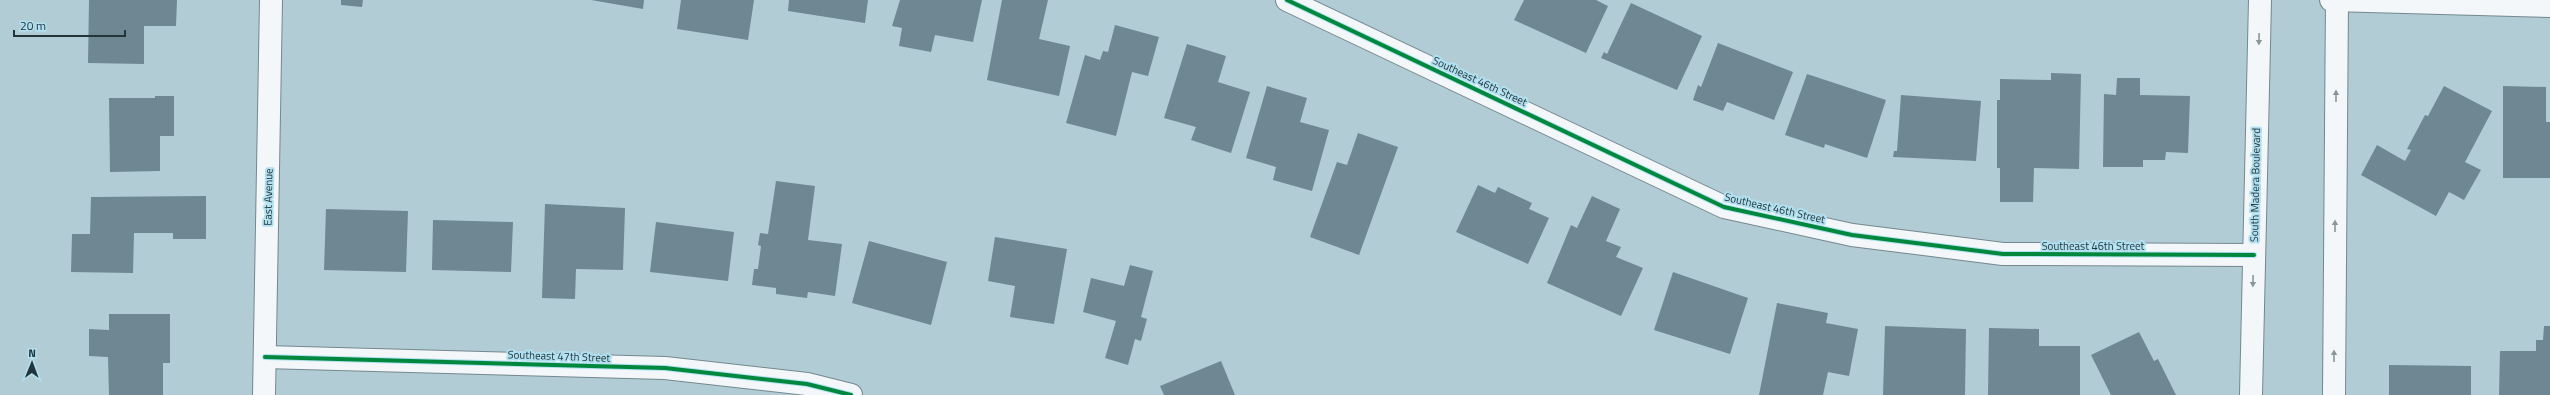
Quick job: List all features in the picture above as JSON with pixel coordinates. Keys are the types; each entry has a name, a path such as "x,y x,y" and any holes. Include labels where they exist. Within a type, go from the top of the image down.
{"street":[{"name":"East Avenue","path":"264,395 271,0"},
{"name":"Southeast 46th Street","path":"1287,0 1724,206 1852,234 2003,254 2254,255"},
{"name":"South Madera Boulevard","path":"2251,395 2260,0"},
{"path":"2331,0 2550,6"},
{"path":"2334,395 2337,0"},
{"name":"Southeast 47th Street","path":"265,357 665,368 807,384 850,395"}],"building":[{"path":"89,0 177,0 176,26 144,26 144,64 88,63"},
{"path":"341,0 363,0 362,7 341,5"},
{"path":"591,0 644,0 643,9"},
{"path":"681,0 754,0 748,40 677,29"},
{"path":"789,0 868,0 865,23 788,11"},
{"path":"900,0 982,0 973,42 935,35 931,52 899,46 902,28 892,26"},
{"path":"1002,0 1048,0 1039,39 1070,46 1059,96 987,80"},
{"path":"1524,0 1596,0 1608,6 1586,53 1514,20"},
{"path":"1631,3 1702,36 1677,90 1601,58 1604,52 1607,54"},
{"path":"1115,25 1159,37 1148,76 1132,72 1116,136 1066,123 1085,55 1100,60 1103,51 1108,52"},
{"path":"1718,43 1793,72 1774,120 1727,102 1723,111 1693,100 1698,85 1701,87"},
{"path":"1187,44 1226,56 1218,82 1250,92 1231,153 1191,140 1196,127 1164,118"},
{"path":"2051,73 2081,74 2079,169 2034,168 2033,202 2000,202 2000,168 1997,168 1997,100 2000,100 2000,79 2051,80"},
{"path":"1807,74 1886,100 1867,158 1825,144 1824,148 1785,135"},
{"path":"2117,78 2140,78 2140,95 2190,96 2188,153 2166,152 2165,160 2143,160 2143,167 2103,167 2104,94 2116,95"},
{"path":"1267,86 1307,98 1300,122 1329,130 1312,191 1273,180 1276,167 1246,158"},
{"path":"2444,86 2492,111 2465,162 2481,170 2464,200 2449,192 2436,216 2361,175 2377,145 2405,161 2411,150 2407,149 2425,115 2428,116"},
{"path":"2503,86 2546,87 2546,122 2550,122 2550,178 2503,178"},
{"path":"1901,95 1981,101 1976,161 1893,157 1894,151 1897,151"},
{"path":"155,96 174,96 174,136 160,136 160,171 110,172 109,98 155,98"},
{"path":"1358,133 1398,147 1359,255 1310,237 1337,162 1347,165"},
{"path":"776,181 815,186 808,240 842,244 835,296 808,292 807,298 776,294 776,288 752,285 754,269 758,269 761,246 758,245 760,233 768,234"},
{"path":"1478,185 1495,193 1498,187 1532,203 1529,209 1549,218 1528,264 1456,232"},
{"path":"206,196 206,239 173,239 173,233 134,233 133,273 71,272 72,234 90,234 91,197"},
{"path":"1592,196 1620,209 1606,241 1621,247 1616,257 1643,268 1621,316 1547,283 1571,225 1577,228"},
{"path":"545,204 625,208 623,270 576,269 575,299 542,298"},
{"path":"326,209 408,211 406,272 324,270"},
{"path":"433,220 513,222 511,272 432,270"},
{"path":"656,222 734,232 728,281 650,272"},
{"path":"995,237 1067,249 1054,324 1010,317 1015,286 988,281"},
{"path":"869,241 947,262 931,325 852,303"},
{"path":"1130,265 1153,271 1141,317 1147,319 1141,341 1135,339 1128,365 1105,358 1116,321 1083,312 1091,278 1124,286"},
{"path":"1673,272 1748,298 1730,354 1654,330"},
{"path":"1777,303 1828,313 1826,323 1858,329 1849,376 1828,372 1823,395 1759,395"},
{"path":"109,314 170,314 170,363 163,363 163,395 109,395 108,357 89,356 89,329 109,330"},
{"path":"1885,326 1966,329 1965,395 1883,395"},
{"path":"2544,326 2550,326 2550,395 2499,395 2500,351 2536,351 2536,340 2543,340"},
{"path":"1989,328 2039,329 2039,346 2080,346 2080,395 1988,395"},
{"path":"2139,332 2154,361 2158,359 2176,395 2111,395 2091,355"},
{"path":"1221,361 1235,395 1164,395 1160,386"},
{"path":"2389,365 2471,366 2471,395 2389,395"}],"cycle path":[{"path":"1287,0 1724,207 1852,235 2003,254 2254,255"},
{"path":"265,357 665,368 807,384 851,395"}]}
